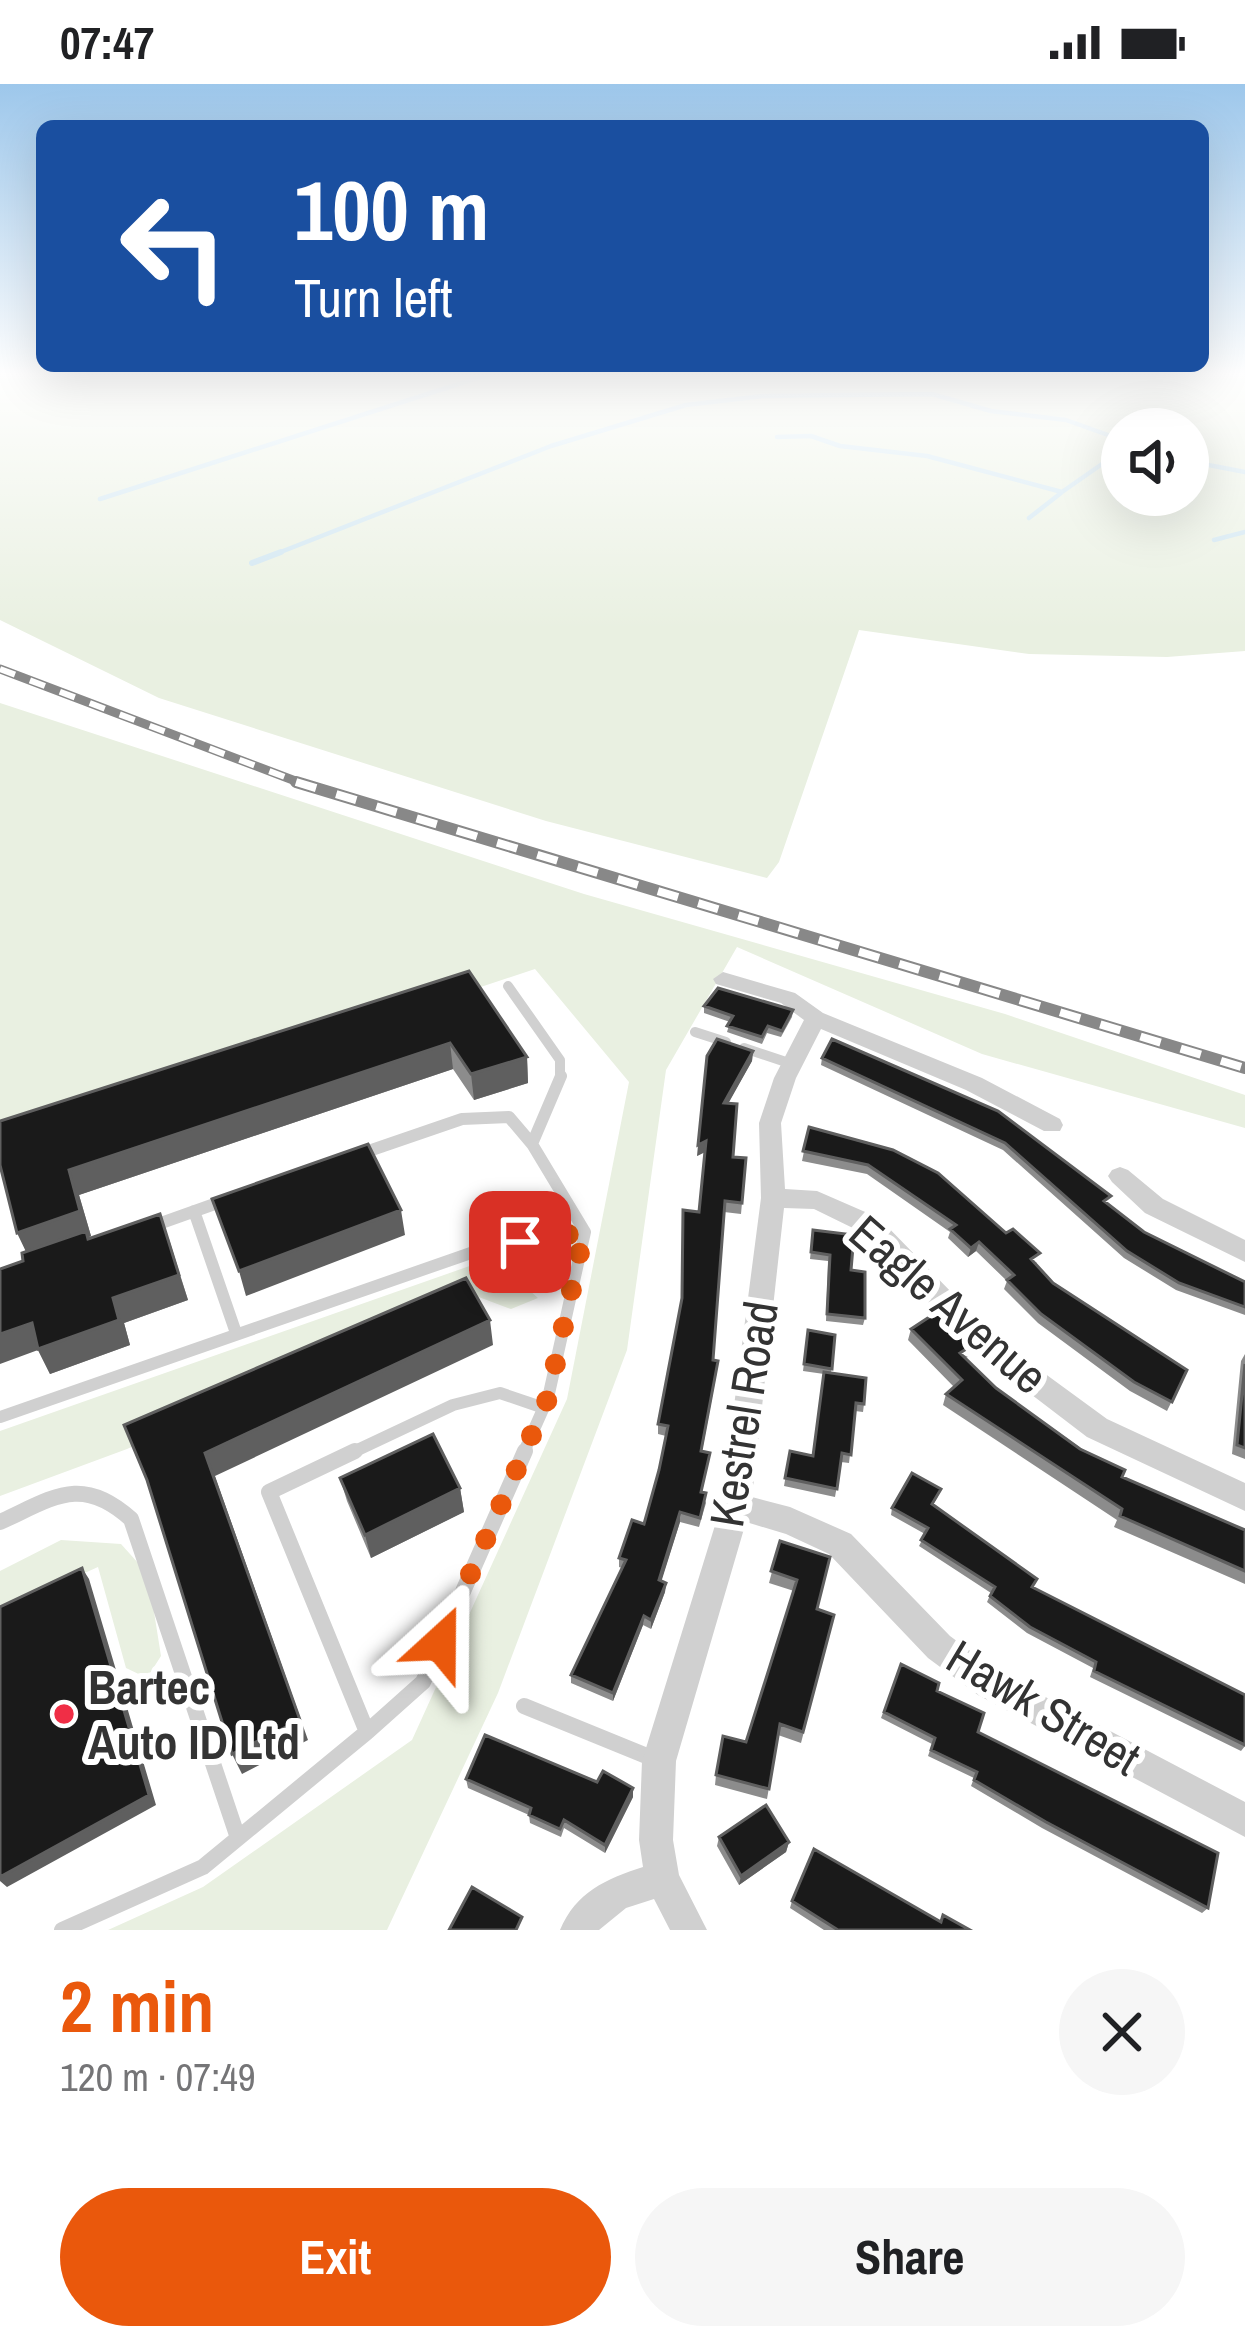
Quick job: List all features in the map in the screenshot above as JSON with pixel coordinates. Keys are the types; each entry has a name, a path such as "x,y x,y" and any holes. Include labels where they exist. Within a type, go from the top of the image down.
{"street":[{"path":"723,979 788,998 816,1018 974,1084 1052,1125"},
{"name":"Kestrel Road","path":"689,1930 662,1879 656,1840 659,1760 736,1506 773,1198 770,1123 816,1018"},
{"path":"1120,1176 1154,1206 1245,1252"},
{"name":"Eagle Avenue","path":"773,1198 817,1200 870,1225 986,1345 1097,1428 1245,1497"},
{"name":"Hawk Street","path":"736,1506 790,1520 840,1544 939,1647 989,1684 1245,1820"},
{"path":"578,1930 585,1914 616,1893 662,1879"}],"lane":[{"path":"508,986 560,1060 562,1075 532,1144"},
{"path":"695,1032 792,1064"},
{"path":"62,1930 203,1867 423,1682 544,1408 584,1232 532,1144 509,1117 462,1119 351,1157"},
{"path":"130,1234 239,1196"},
{"path":"194,1211 236,1334"},
{"path":"0,1417 488,1247 584,1232"},
{"path":"367,1732 269,1492 453,1405 500,1393 544,1408"},
{"path":"0,1522 78,1488 108,1494 131,1519 238,1838"},
{"path":"524,1706 659,1760"}],"green space":[{"path":"0,458 1101,458 1101,516 1209,516 1209,458 1245,458 1245,651 1167,657 1029,654 859,630 779,862 767,878 546,821 159,698 0,620"},
{"path":"0,703 584,894 1005,1014 1245,1095 1245,1128 982,1054 737,947 666,1070 627,1350 498,1693 387,1930 108,1930 203,1887 412,1740 567,1399 629,1082 535,969 0,1147"},
{"path":"481,1262 509,1272 538,1298 511,1309 476,1296 127,1449 0,1496 0,1431"},
{"path":"61,1540 121,1544 148,1574 161,1656 147,1678 126,1668 98,1567 0,1611 0,1571"}],"building":[{"path":"469,971 527,1057 471,1074 450,1043 69,1170 80,1211 17,1233 0,1165 0,1121"},
{"path":"718,988 793,1010 782,1031 768,1026 762,1037 727,1026 733,1016 704,1006"},
{"path":"717,1039 753,1051 724,1103 737,1104 733,1157 746,1158 742,1203 725,1201 713,1360 718,1361 701,1451 710,1453 701,1492 706,1493 700,1518 680,1512 659,1580 666,1583 651,1620 644,1616 613,1693 571,1675 626,1560 619,1558 632,1520 644,1524 659,1470 668,1426 658,1424 682,1298 683,1210 699,1212 706,1141 698,1145 707,1056"},
{"path":"832,1039 998,1111 1111,1196 1104,1201 1144,1232 1245,1282 1245,1307 1179,1283 1127,1251 1005,1143 822,1058"},
{"path":"809,1127 893,1150 938,1173 1006,1233 1013,1229 1040,1253 1031,1259 1053,1283 1187,1370 1172,1402 1134,1382 1041,1314 1007,1280 1014,1275 979,1242 971,1248 950,1229 956,1225 868,1165 803,1151"},
{"path":"368,1144 401,1210 239,1271 212,1199"},
{"path":"160,1214 179,1275 113,1298 119,1320 38,1349 32,1323 0,1334 0,1269 23,1261 22,1253 86,1231 88,1239"},
{"path":"813,1230 854,1235 851,1270 865,1272 865,1318 827,1314 830,1255 811,1252"},
{"path":"466,1278 490,1320 205,1453 300,1720 232,1754 147,1480 124,1425"},
{"path":"937,1312 971,1346 960,1353 996,1388 1080,1449 1125,1470 1122,1477 1245,1530 1245,1571 1120,1516 1122,1509 946,1394 962,1380 911,1329"},
{"path":"808,1330 835,1335 832,1369 804,1364"},
{"path":"1245,1364 1245,1448 1237,1445"},
{"path":"824,1372 866,1378 864,1404 856,1403 851,1455 842,1453 837,1489 785,1478 790,1451 813,1456"},
{"path":"433,1434 460,1488 365,1535 340,1478"},
{"path":"912,1473 941,1489 932,1504 1037,1579 1032,1587 1245,1695 1245,1745 1094,1671 1096,1662 1030,1627 990,1596 995,1587 921,1540 928,1528 892,1508"},
{"path":"780,1541 830,1557 817,1609 834,1615 803,1732 780,1724 769,1789 716,1775 723,1736 746,1742 797,1580 771,1571"},
{"name":"Bartec Auto ID Ltd","path":"82,1568 149,1795 0,1877 0,1607"},
{"path":"901,1664 939,1683 937,1691 984,1713 978,1732 1218,1853 1208,1908 1046,1822 974,1780 977,1772 931,1750 935,1738 884,1712"},
{"path":"485,1735 597,1782 603,1771 633,1788 605,1845 564,1820 560,1829 529,1815 531,1808 466,1779"},
{"path":"766,1805 789,1842 741,1876 719,1837"},
{"path":"814,1849 941,1922 943,1915 970,1930 838,1930 792,1901"},
{"path":"472,1887 522,1917 516,1930 449,1930"}],"waterway":[{"path":"100,499 227,458"},
{"path":"273,555 520,458"},
{"path":"935,458 1062,492 1101,465"},
{"path":"1209,465 1245,472"},
{"path":"1029,518 1061,493"},
{"path":"1214,540 1245,532"},
{"path":"252,563 281,552"}],"railway":[{"path":"0,669 306,785"},
{"path":"296,782 1245,1068"}],"place":[{"name":"Bartec Auto ID Ltd","path":"64,1714"}],"route":[{"path":"440,1643 548,1398 584,1232 520,1242"}]}
